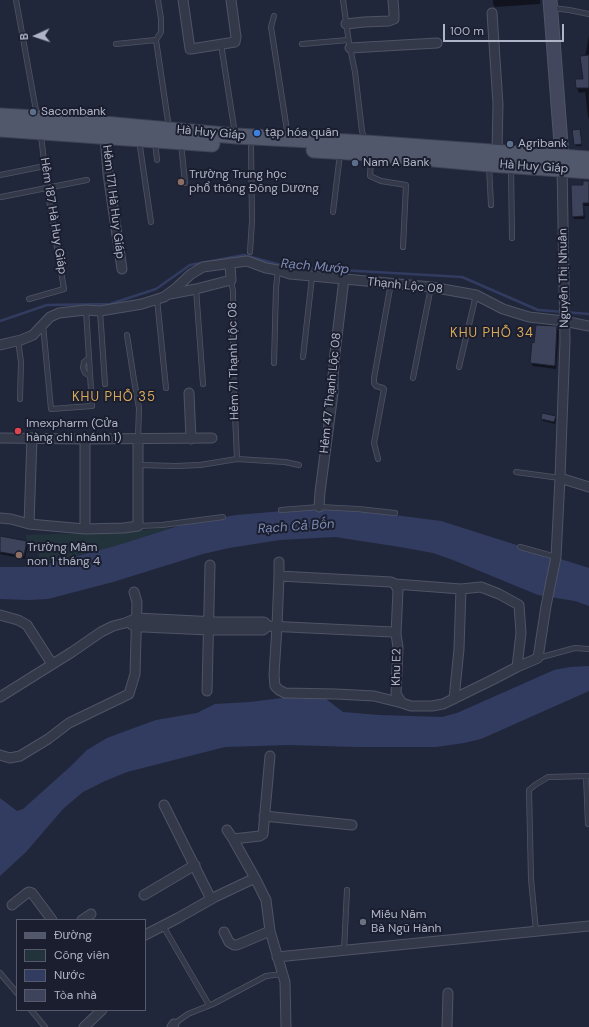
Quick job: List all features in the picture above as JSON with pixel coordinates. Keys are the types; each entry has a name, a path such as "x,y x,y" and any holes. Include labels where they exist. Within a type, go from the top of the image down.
{"main road":[{"name":"Hà Huy Giáp","path":"0,116 105,136 139,139 341,152 367,148"},
{"name":"Hà Huy Giáp","path":"0,128 39,124 170,130 288,139 367,148 562,163 589,172"},
{"name":"Hà Huy Giáp","path":"493,158 511,166 562,163 589,159"}],"street":[{"path":"184,0 190,48 235,42 236,39 231,0"},
{"path":"346,24 394,19 393,0"},
{"name":"Nguyễn Thị Nhuần","path":"538,658 546,606 556,557 564,341 562,163 550,4"},
{"path":"492,13 498,104 493,158"},
{"path":"349,44 437,43"},
{"name":"Hẻm 171 Hà Huy Giáp","path":"105,136 108,174 122,268"},
{"name":"Thạnh Lộc 08","path":"0,345 33,335 50,318 59,313 86,310 100,311 142,304 164,297 191,274 203,267 230,263 248,257 266,268 290,274 431,287 476,295 502,309 528,317 564,321 589,326"},
{"name":"Hẻm 71 Thạnh Lộc 08","path":"230,263 231,280"},
{"path":"168,294 231,280"},
{"name":"Hẻm 47 Thạnh Lộc 08","path":"319,507 333,393 332,377 344,280"},
{"path":"189,393 191,439"},
{"path":"0,438 85,440 212,438"},
{"path":"29,524 32,438"},
{"path":"0,518 11,519 29,524 85,529 124,528 138,526 138,439"},
{"path":"85,440 85,529"},
{"path":"560,478 589,487"},
{"path":"279,562 279,576 273,626 275,686 279,690 286,693 374,696 402,703"},
{"path":"207,691 210,565"},
{"path":"279,576 391,582 395,584 461,588 481,587 499,594 519,605 521,633 517,667"},
{"path":"395,584 398,590 396,634"},
{"path":"454,698 459,649 461,588"},
{"path":"0,755 10,758 20,756 48,739 69,723 129,694 135,674 137,602 134,592"},
{"path":"0,615 18,620 27,625 52,664"},
{"path":"0,697 101,632 113,626 137,622"},
{"name":"Khu E2","path":"137,622 264,630 273,626 392,632 396,634 398,647 396,694 402,703 412,706 432,706 443,704 538,658"},
{"path":"233,839 260,836 263,834 270,756"},
{"path":"164,805 212,899"},
{"path":"264,816 352,825"},
{"path":"227,830 266,900 270,931 285,982 286,1027"},
{"path":"144,895 194,864"},
{"path":"146,934 255,878"},
{"path":"12,905 27,893 32,893 51,919"},
{"path":"84,919 91,914"},
{"path":"277,956 589,926"},
{"path":"224,932 229,942 237,945 270,931"},
{"path":"448,993 448,1027"},
{"path":"84,1027 101,1011"}],"lane":[{"name":"Hẻm 187 Hà Huy Giáp","path":"16,0 39,124 47,188 64,289 28,299"},
{"path":"158,0 161,19 161,32 156,40 170,130"},
{"path":"343,0 349,44 355,72 362,131 371,160 370,176 381,181 406,186 403,247"},
{"path":"550,4 589,14"},
{"path":"274,16 271,27 288,139"},
{"path":"116,44 156,40"},
{"path":"221,44 236,136"},
{"path":"302,44 349,44"},
{"path":"139,139 151,222"},
{"path":"155,140 156,160"},
{"path":"180,142 185,183"},
{"path":"248,257 252,222 251,147"},
{"path":"333,212 341,152"},
{"path":"491,205 493,158"},
{"path":"0,175 45,166"},
{"path":"511,166 512,238"},
{"path":"1,197 87,180"},
{"path":"274,363 276,288 278,270"},
{"path":"303,357 312,276"},
{"name":"Hẻm 71 Thạnh Lộc 08","path":"231,280 233,291 233,370 237,459"},
{"path":"378,458 374,443 384,389 376,386 374,383 374,378 391,283"},
{"path":"413,378 431,287"},
{"path":"196,289 203,384"},
{"path":"459,367 476,295"},
{"path":"157,299 166,388"},
{"path":"43,325 51,409 92,406 86,310"},
{"path":"100,311 105,384"},
{"path":"127,335 139,408 138,439"},
{"path":"18,340 21,362 20,399"},
{"path":"138,465 200,465 237,459 299,464"},
{"path":"516,472 560,478"},
{"path":"281,510 319,507 395,513"},
{"path":"138,526 170,524 223,517"},
{"path":"520,547 556,557"},
{"path":"538,658 575,648 589,649"},
{"path":"536,931 531,879 529,790 548,777 587,776 588,824"},
{"path":"344,950 348,890"},
{"path":"163,926 209,1006"},
{"path":"0,973 16,992"},
{"path":"173,1026 188,1014 209,1006 266,976 283,974"},
{"path":"32,1011 45,1027"}],"green space":[{"path":"171,528 115,546 39,565 38,545 34,544 33,540 27,541 26,535 128,532"}],"water":[{"name":"Rạch Cả Bốn","path":"319,508 356,510 441,521 589,568 589,606 575,601 538,595 433,553 335,537 280,540 229,548 203,554 113,582 48,599 0,599 0,567 43,565 115,546 181,525 236,515"},
{"path":"589,666 589,691 481,739 464,743 436,747 289,745 225,747 127,772 83,792 63,809 26,852 0,876 0,798 17,811 23,809 87,750 107,738 156,720 197,713 215,704 282,698 326,699 343,712 442,717 457,713 554,670"}],"building":[{"path":"589,55 589,88 576,88 575,79 583,79 580,56"},
{"path":"580,129 582,144 574,145 572,130"},
{"path":"583,181 589,181 589,203 583,203 584,216 572,217 571,185 583,185"},
{"path":"536,325 557,326 555,366 530,363 532,342 534,343"},
{"path":"542,413 556,416 554,422 541,419"},
{"path":"0,536 27,541 24,556 0,552"}],"waterway":[{"name":"Rạch Mướp","path":"0,321 47,305 110,304 156,289 190,265 244,255 288,267 462,277 538,310 589,314"}],"place":[{"name":"Sacombank","path":"33,112"},
{"name":"tạp hóa quân","path":"257,133"},
{"name":"Agribank","path":"510,144"},
{"name":"Nam A Bank","path":"355,163"},
{"name":"Trường Trung học phổ thông Đông Dương","path":"181,182"},
{"name":"Imexpharm (Cửa hàng chi nhánh 1)","path":"18,431"},
{"name":"Trường Mầm non 1 tháng 4","path":"19,555"},
{"name":"Miếu Năm Bà Ngũ Hành","path":"363,922"}],"district":[{"name":"KHU PHỐ 34","path":"492,334"},
{"name":"KHU PHỐ 35","path":"114,398"}]}
